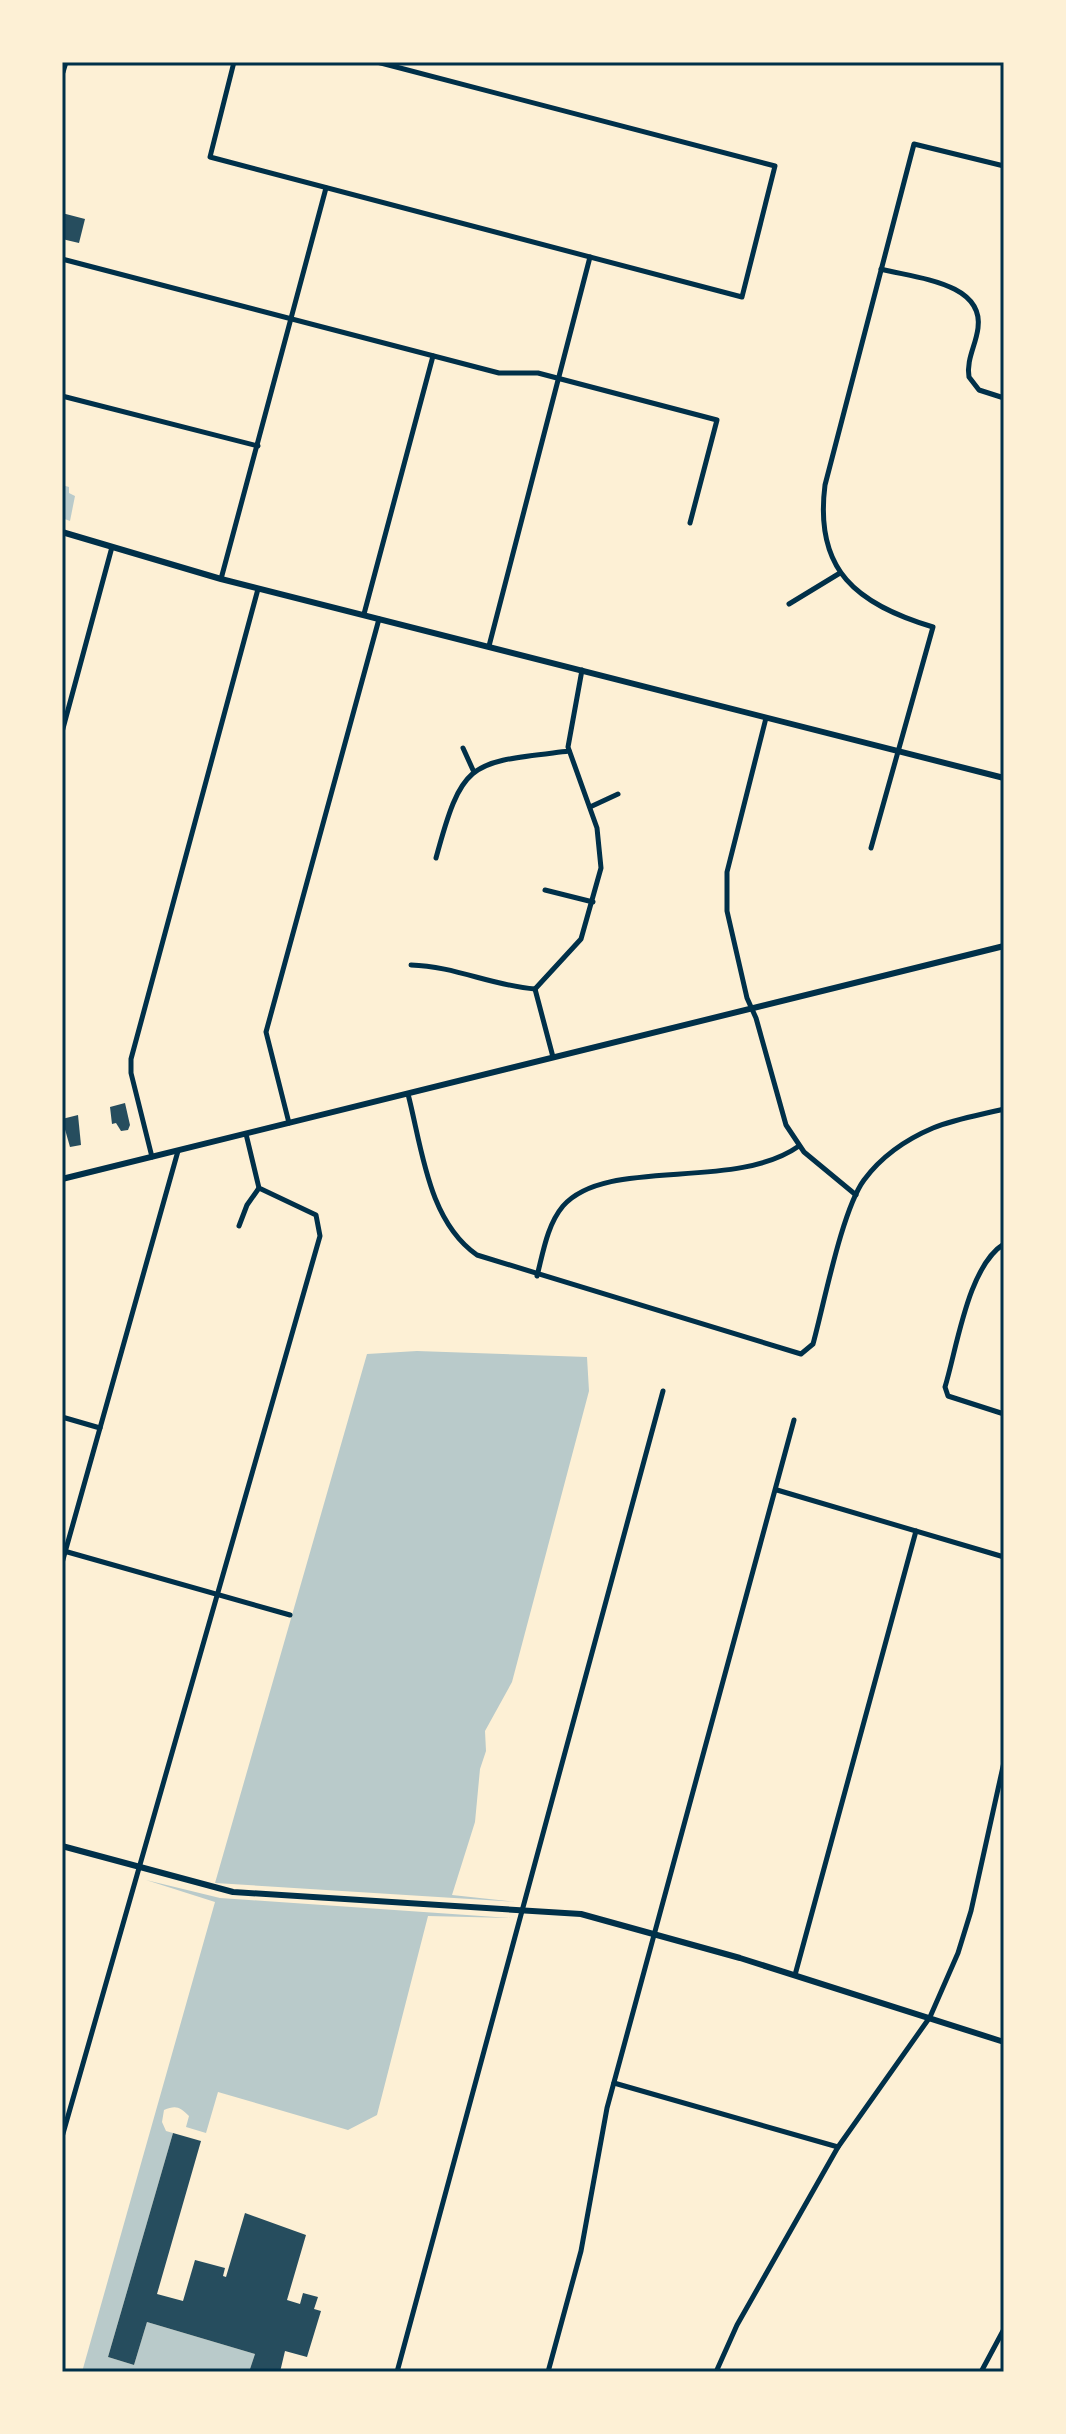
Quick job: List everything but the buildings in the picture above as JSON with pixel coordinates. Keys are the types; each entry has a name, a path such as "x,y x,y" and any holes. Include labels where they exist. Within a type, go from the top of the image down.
{"main road":[{"path":"62,72 65,62"}],"street":[{"path":"234,62 210,157 742,297 775,166 377,62"},
{"path":"871,848 933,627 881,608 850,586 840,573 825,538 825,485 914,144 1004,166"},
{"path":"221,579 326,188"},
{"path":"489,646 590,257"},
{"path":"62,259 499,373 538,373 717,420 690,523"},
{"path":"881,269 958,290 972,300 979,325 969,377 979,390 1004,398"},
{"path":"364,614 433,356"},
{"path":"62,396 258,446"},
{"path":"62,532 258,589 1004,778"},
{"path":"62,732 112,547"},
{"path":"789,604 840,573"},
{"path":"152,1157 131,1073 131,1059 258,589"},
{"path":"289,1123 266,1032 379,618"},
{"path":"535,989 575,949 593,902 602,859 590,807 569,751 571,717 582,670"},
{"path":"766,718 726,880 727,911 786,1125 799,1146 821,1169 856,1195"},
{"path":"463,748 473,770"},
{"path":"436,858 455,793 473,770 499,759 569,751"},
{"path":"590,807 618,794"},
{"path":"545,890 593,902"},
{"path":"62,1179 1004,946"},
{"path":"411,965 431,965 505,986 535,989"},
{"path":"535,989 553,1057"},
{"path":"408,1094 441,1215 453,1235 488,1261 795,1353 807,1352 813,1344 856,1195 875,1167 918,1135 948,1122 1004,1109"},
{"path":"239,1226 245,1207 259,1188 246,1134"},
{"path":"537,1276 556,1216 581,1192 625,1181 768,1164 799,1146"},
{"path":"62,1563 178,1151"},
{"path":"62,2137 320,1229 316,1215 259,1188"},
{"path":"1004,1244 989,1256 977,1276 946,1393 1004,1414"},
{"path":"397,2372 663,1391"},
{"path":"62,1417 100,1428"},
{"path":"548,2372 581,2251 614,2083 794,1420"},
{"path":"777,1490 1004,1557"},
{"path":"795,1975 916,1531"},
{"path":"64,1551 290,1615"},
{"path":"716,2372 737,2325 838,2147 930,2017 958,1953 971,1911 1004,1762"},
{"path":"62,1846 233,1892 581,1914 795,1975 1004,2042"},
{"path":"614,2083 838,2147"},
{"path":"981,2372 1004,2329"}],"shaded area":[{"path":"62,485 69,487 69,493 75,496 70,521 62,518"},
{"path":"417,1351 587,1357 589,1391 512,1682 485,1731 486,1751 480,1769 475,1822 452,1895 516,1902 215,1883 367,1354"},
{"path":"146,1880 220,1898 511,1918 428,1916 377,2115 348,2130 218,2092 206,2133 186,2127 189,2116 180,2109 164,2110 162,2122 166,2131 173,2133 108,2357 134,2365 147,2322 255,2354 249,2372 82,2372 215,1902"}]}
